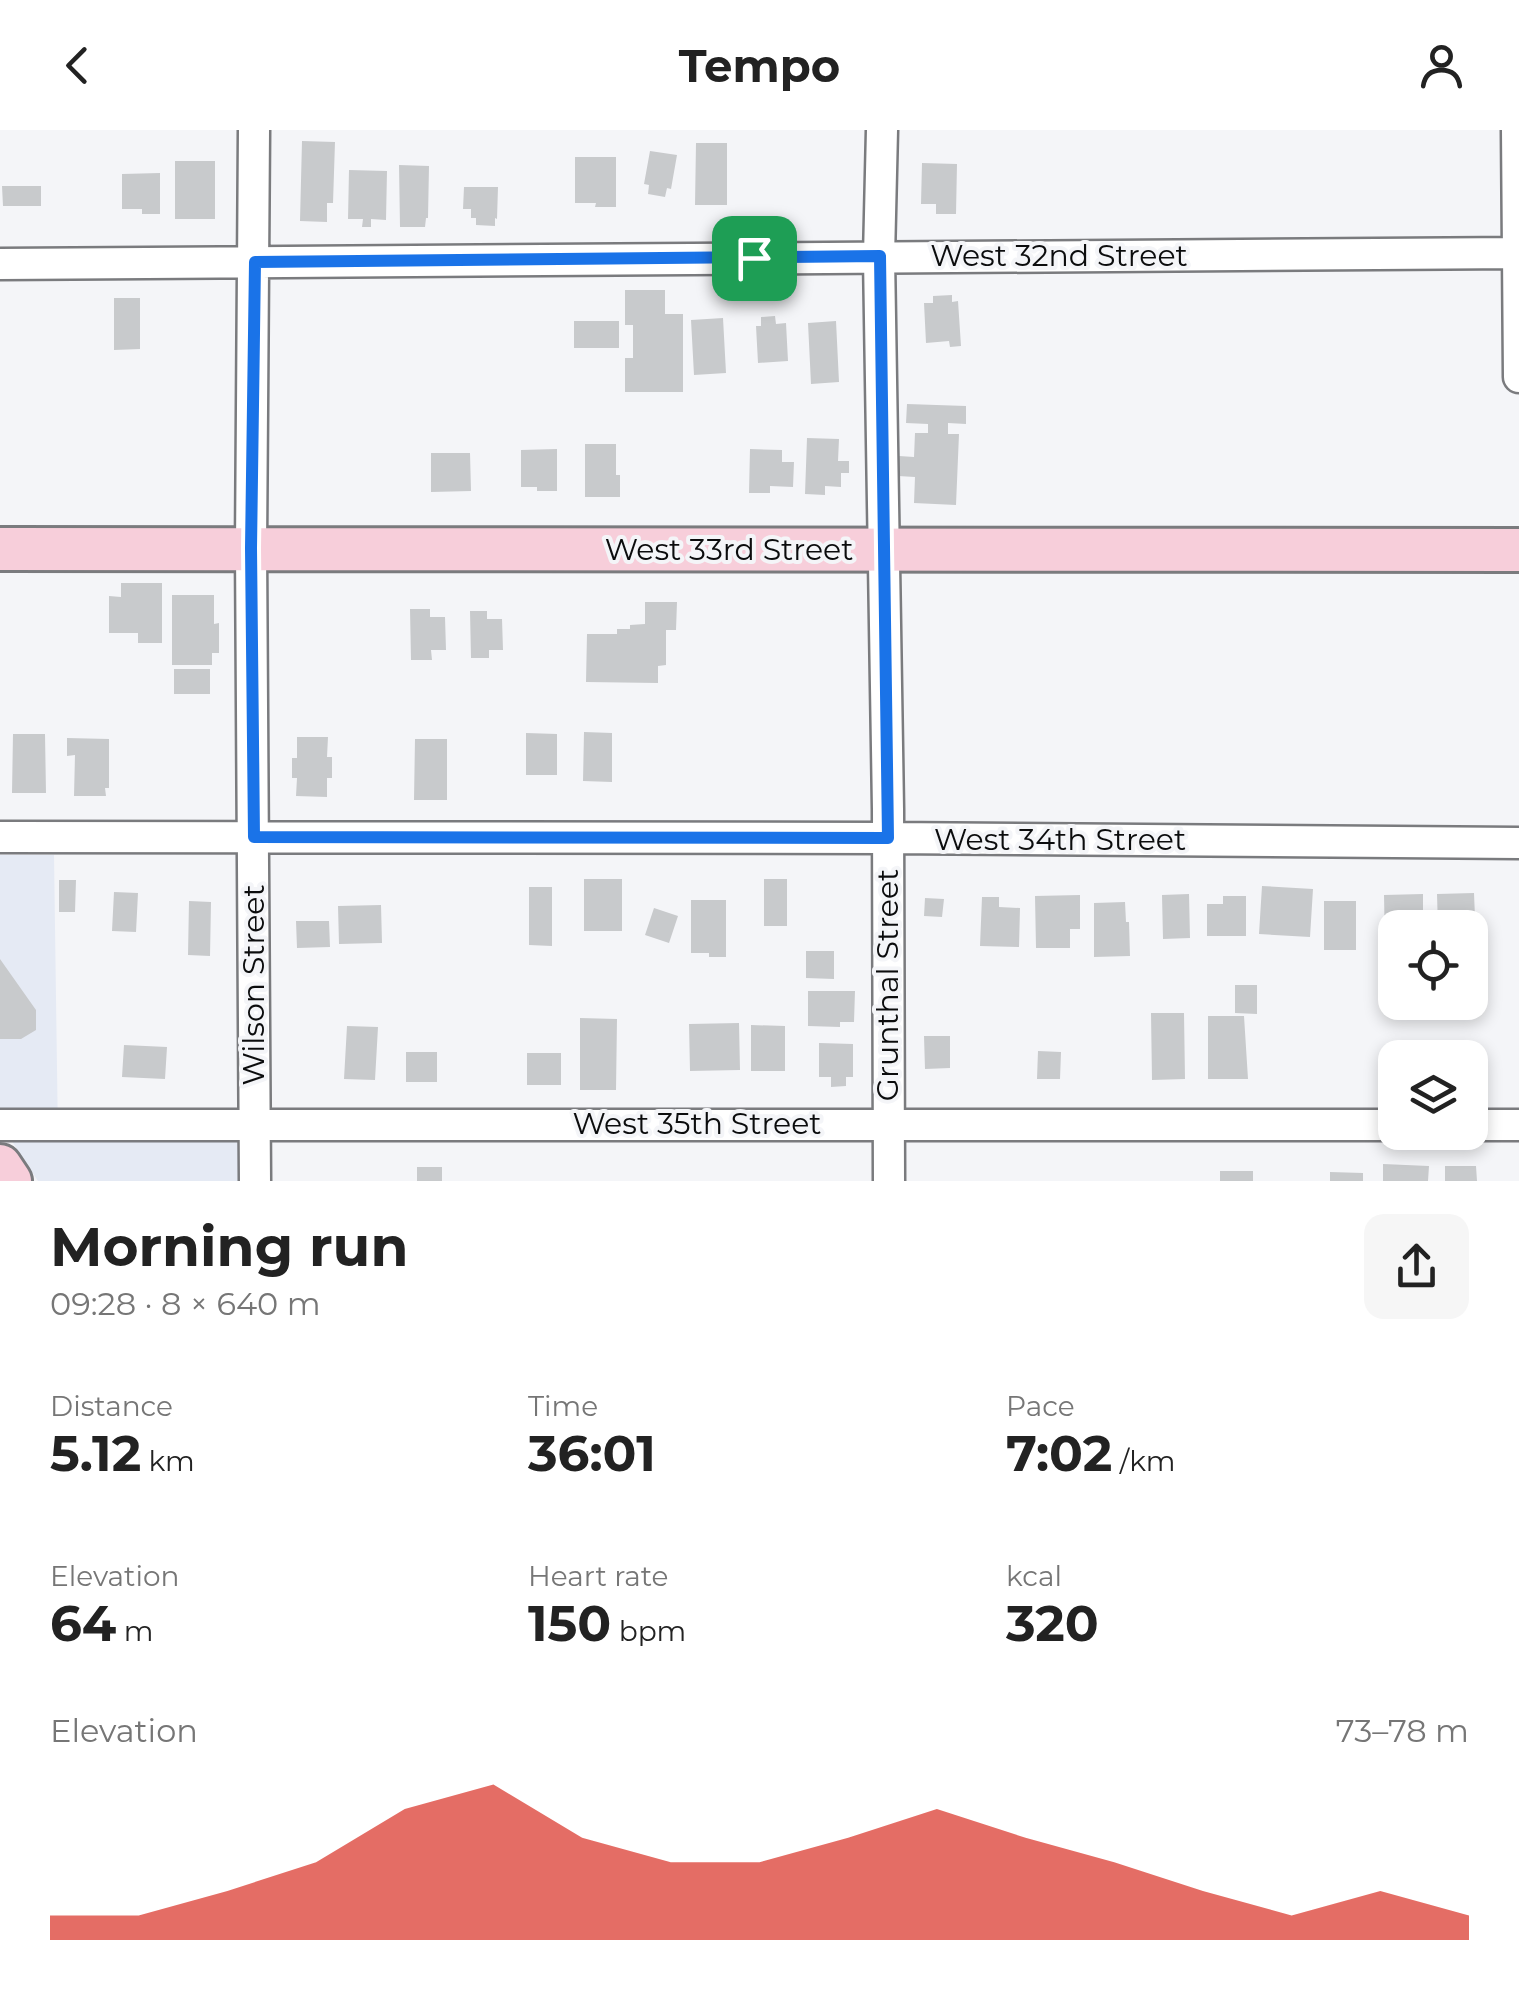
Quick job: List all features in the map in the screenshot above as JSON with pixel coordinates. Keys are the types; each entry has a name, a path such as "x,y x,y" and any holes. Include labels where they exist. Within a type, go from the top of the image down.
{"street":[{"name":"Wilson Street","path":"254,130 254,1181"},
{"name":"Grunthal Street","path":"882,130 890,1181"},
{"path":"1517,130 1519,377"},
{"name":"West 32nd Street","path":"0,264 1518,253"},
{"name":"West 33rd Street","path":"0,549 1519,550"},
{"name":"West 34th Street","path":"0,837 1519,843"},
{"name":"West 35th Street","path":"0,1125 1378,1124"},
{"path":"1488,1124 1519,1125"},
{"path":"0,1166 10,1181"}],"shaded area":[{"path":"0,855 54,855 58,1139 243,1140 244,1181 38,1181 0,1123"}],"building":[{"path":"302,141 335,142 333,203 327,203 327,222 300,221"},
{"path":"696,143 727,143 727,205 695,205"},
{"path":"650,151 677,155 671,189 667,188 665,197 648,194 649,185 644,184"},
{"path":"575,157 616,157 616,207 575,203"},
{"path":"175,161 215,161 215,219 175,219"},
{"path":"922,163 957,164 956,214 936,214 936,204 921,204"},
{"path":"399,165 429,166 425,227 400,227"},
{"path":"349,170 387,171 386,220 371,219 371,227 362,227 363,219 348,219"},
{"path":"160,173 160,214 122,209 122,174"},
{"path":"2,186 41,186 41,206 3,206"},
{"path":"464,187 498,187 495,226 476,225 471,209 463,209"},
{"path":"625,290 665,290 665,314 683,314 683,392 625,392 625,358 633,358 633,325 625,325"},
{"path":"952,295 952,302 958,301 961,346 950,347 949,341 926,343 924,303 933,303 933,296"},
{"path":"114,298 140,298 140,349 114,350"},
{"path":"775,316 776,324 786,323 788,361 758,363 756,326 761,326 761,317"},
{"path":"723,318 726,373 694,375 691,320"},
{"path":"574,321 619,321 619,348 574,348"},
{"path":"836,321 839,382 811,384 808,323"},
{"path":"907,404 966,406 966,424 948,423 948,434 959,434 956,505 914,503 915,477 898,476 899,456 914,457 915,433 928,433 928,424 906,423"},
{"path":"807,438 839,439 838,461 849,461 849,473 841,473 841,487 825,486 825,495 805,494"},
{"path":"585,444 616,444 620,497 585,497"},
{"path":"557,449 557,491 521,487 521,450"},
{"path":"750,449 782,450 782,462 794,462 793,487 770,486 770,493 749,493"},
{"path":"431,453 470,453 471,491 431,492"},
{"path":"121,583 162,583 162,643 138,643 138,633 109,633 109,596 121,597"},
{"path":"172,595 214,595 219,653 212,653 212,665 172,665"},
{"path":"645,602 677,602 676,630 666,630 666,665 658,666 658,683 586,682 587,634 617,634 617,629 645,624"},
{"path":"410,609 430,609 430,617 445,617 446,650 431,650 432,660 411,660"},
{"path":"470,611 487,611 487,619 502,619 503,650 489,650 489,658 471,658"},
{"path":"174,669 210,669 210,694 174,694"},
{"path":"584,732 612,733 612,782 583,781"},
{"path":"526,733 557,734 557,775 526,775"},
{"path":"13,734 45,734 46,793 12,793"},
{"path":"297,737 328,737 332,778 327,778 327,797 296,796 292,758 297,758"},
{"path":"67,738 109,739 106,796 74,796 75,755 67,756"},
{"path":"415,739 447,739 447,800 414,800"},
{"path":"584,879 622,879 622,931 584,931"},
{"path":"764,879 787,879 787,926 764,926"},
{"path":"59,880 76,880 75,912 59,912"},
{"path":"1262,886 1313,889 1310,937 1259,934"},
{"path":"529,887 552,887 552,946 529,945"},
{"path":"114,892 138,893 136,932 112,931"},
{"path":"1474,893 1475,910 1437,910 1437,894"},
{"path":"1189,894 1190,938 1163,939 1162,895"},
{"path":"1423,894 1423,910 1384,910 1384,895"},
{"path":"1080,895 1080,929 1070,929 1070,948 1036,948 1035,896"},
{"path":"1223,896 1246,896 1246,936 1207,936 1207,904 1223,904"},
{"path":"982,897 999,897 999,907 1020,908 1019,947 980,946"},
{"path":"925,898 944,899 942,917 924,916"},
{"path":"691,900 726,900 726,957 691,953"},
{"path":"189,901 211,902 210,956 188,955"},
{"path":"1324,901 1356,901 1356,950 1324,950"},
{"path":"1125,902 1130,956 1094,957 1094,903"},
{"path":"381,905 382,943 339,944 338,906"},
{"path":"654,908 678,916 669,943 645,935"},
{"path":"296,921 329,921 330,947 297,948"},
{"path":"806,951 834,951 834,979 806,978"},
{"path":"0,959 36,1010 36,1030 21,1039 0,1039"},
{"path":"1235,985 1257,985 1257,1014 1235,1013"},
{"path":"808,991 855,991 854,1022 840,1022 840,1027 808,1026"},
{"path":"1151,1013 1184,1013 1185,1079 1152,1080"},
{"path":"1208,1016 1244,1016 1248,1079 1208,1079"},
{"path":"580,1018 617,1019 616,1090 580,1090"},
{"path":"739,1023 740,1070 690,1071 689,1024"},
{"path":"751,1025 785,1026 785,1071 751,1071"},
{"path":"347,1026 378,1027 375,1080 344,1079"},
{"path":"924,1036 950,1036 950,1068 925,1069"},
{"path":"819,1043 853,1044 853,1077 846,1077 846,1086 831,1087 831,1077 819,1077"},
{"path":"124,1045 167,1047 165,1079 122,1077"},
{"path":"1038,1051 1061,1052 1060,1079 1037,1079"},
{"path":"406,1052 437,1052 437,1082 406,1082"},
{"path":"527,1053 561,1053 561,1085 527,1085"},
{"path":"1383,1164 1429,1166 1428,1181 1383,1181"},
{"path":"1445,1166 1476,1166 1477,1181 1445,1181"},
{"path":"417,1167 442,1167 442,1181 417,1181"},
{"path":"1220,1171 1253,1171 1253,1181 1220,1181"},
{"path":"1330,1172 1363,1173 1363,1181 1330,1181"}],"route":[{"path":"880,256 888,838 254,837 251,548 255,262 754,258 880,256"}]}
